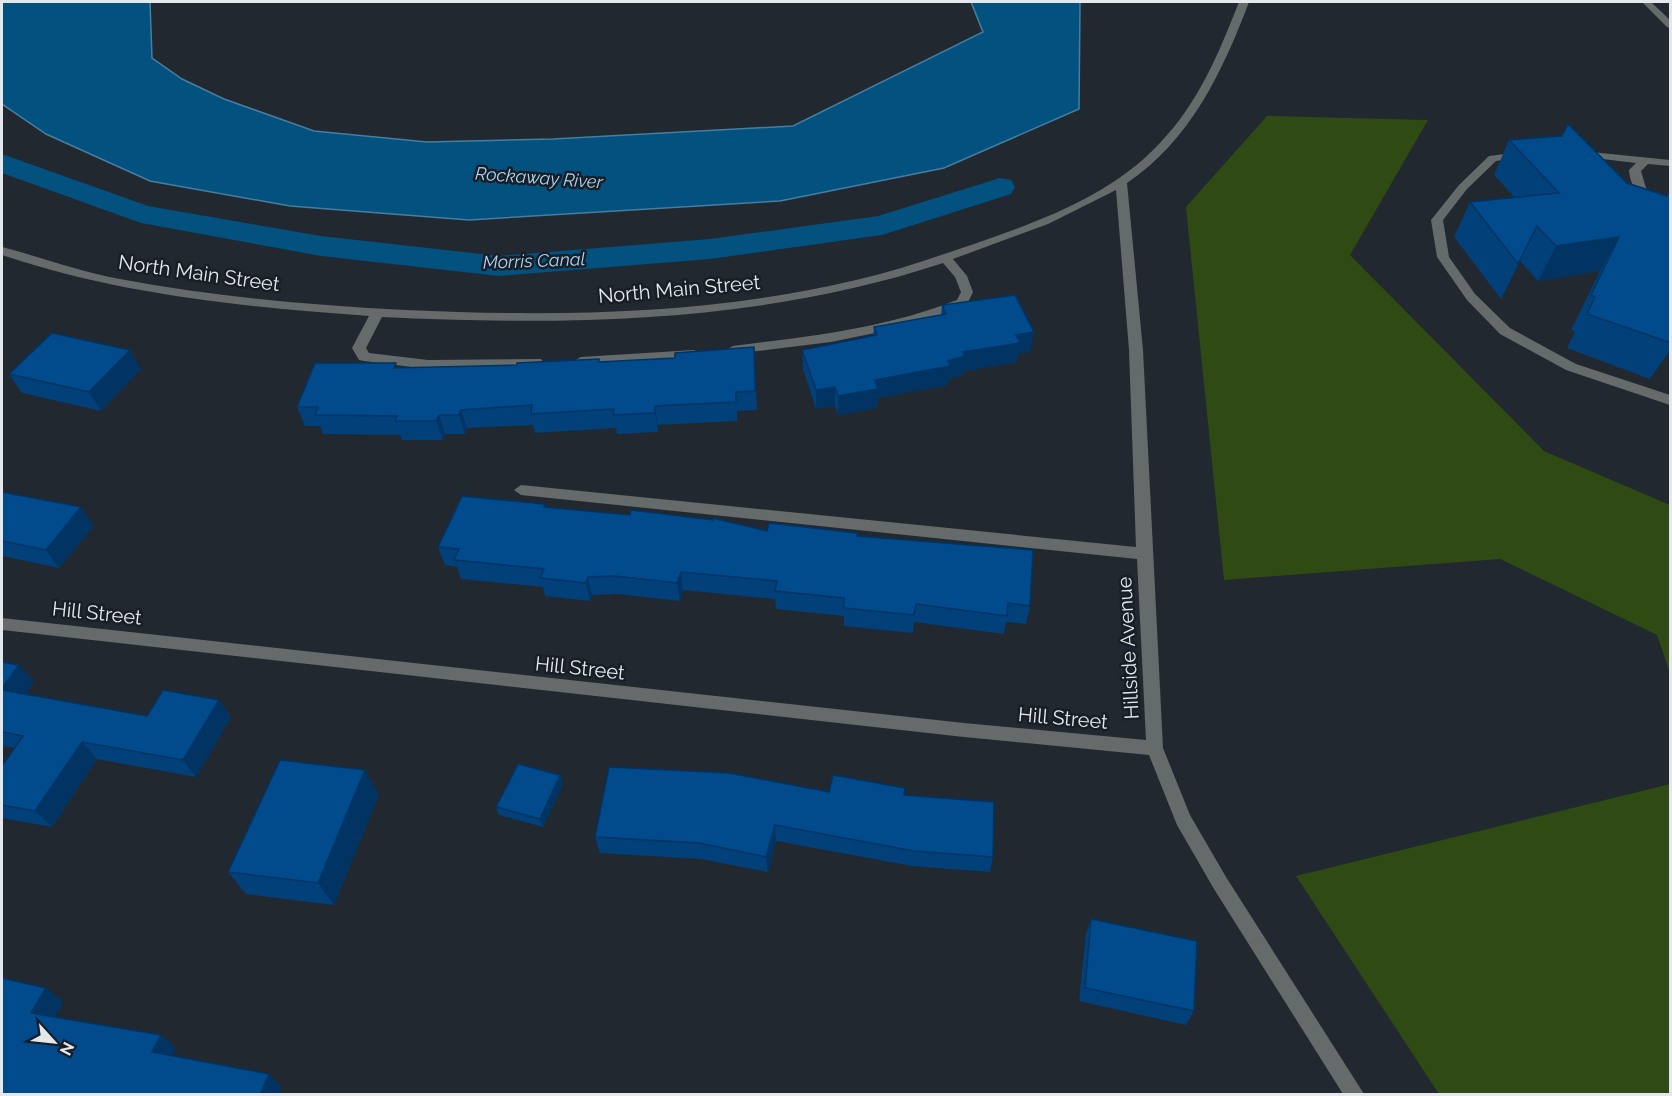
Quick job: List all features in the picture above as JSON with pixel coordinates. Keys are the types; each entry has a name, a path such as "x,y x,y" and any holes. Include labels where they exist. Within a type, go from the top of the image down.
{"street":[{"name":"North Main Street","path":"2,251 90,276 164,291 244,302 377,314 486,318 574,317 707,308 835,289 895,274 945,258 1059,215 1121,182 1146,164 1174,136 1196,107 1244,2"},
{"path":"1646,2 1671,25"},
{"path":"1566,152 1671,163"},
{"path":"1534,154 1493,158 1463,187 1437,220 1443,257 1471,297 1504,331 1571,367 1671,400"},
{"path":"1646,160 1635,171 1637,185 1654,202 1671,210"},
{"name":"Hillside Avenue","path":"1121,182 1136,350 1155,748 1183,819 1209,865 1354,1095"},
{"path":"571,361 714,352 831,338 920,320 962,303 967,292 961,276 945,258"},
{"path":"377,314 359,348 364,357 390,363 421,366 549,362"},
{"path":"521,490 1144,554"},
{"name":"Hill Street","path":"2,624 905,724 1155,748"}],"green space":[{"path":"1267,116 1428,120 1350,255 1544,451 1670,505 1670,673 1657,635 1500,559 1224,580 1186,207"},
{"path":"1670,784 1670,1094 1439,1094 1296,876"}],"water":[{"name":"Rockaway River","path":"2,2 150,2 152,58 182,79 224,99 314,131 427,142 553,139 793,126 983,32 971,2 1080,2 1079,109 944,168 780,201 469,220 290,206 150,181 46,134 2,104"}],"building":[{"path":"1568,124 1627,183 1667,196 1671,189 1671,343 1587,314 1595,297 1591,295 1619,237 1556,246 1537,226 1518,264 1470,202 1559,193 1509,140 1562,136"},
{"path":"1015,295 1034,332 1016,335 1020,343 963,352 965,356 948,361 950,366 875,380 878,389 838,396 835,387 816,390 802,350 877,335 874,327 946,314 942,305"},
{"path":"52,333 130,350 89,392 9,374"},
{"path":"754,347 755,391 736,392 736,402 655,406 655,413 613,415 614,409 531,414 532,405 461,410 459,415 439,415 436,421 395,421 397,416 315,415 318,407 297,407 315,363 396,363 394,368 517,365 517,363 599,359 599,362 675,358 675,353"},
{"path":"2,492 81,507 46,550 2,541"},
{"path":"462,496 630,515 631,510 713,520 713,518 767,531 769,523 857,533 857,536 1033,550 1030,606 1008,603 1007,616 916,604 914,615 844,608 844,598 775,591 777,581 681,572 677,583 614,576 588,577 586,583 540,578 544,569 454,560 459,549 438,547"},
{"path":"2,662 19,665 2,688"},
{"path":"2,690 147,716 163,690 219,700 183,760 82,742 35,811 2,805 2,766 23,736 2,732"},
{"path":"280,760 365,770 318,883 228,872"},
{"path":"518,764 560,775 540,819 496,807"},
{"path":"609,767 729,773 829,792 833,775 905,788 904,795 994,802 993,857 914,851 775,825 766,857 699,843 595,837"},
{"path":"1091,919 1197,941 1194,1011 1085,988"},
{"path":"2,978 46,988 31,1013 161,1035 152,1052 269,1074 260,1095 2,1095"}],"waterway":[{"name":"Morris Canal","path":"2,163 141,214 321,246 499,266 710,249 882,225 1000,187"}]}
